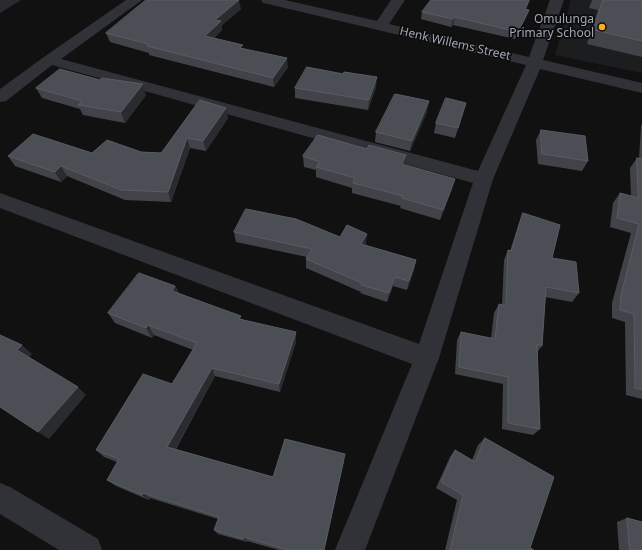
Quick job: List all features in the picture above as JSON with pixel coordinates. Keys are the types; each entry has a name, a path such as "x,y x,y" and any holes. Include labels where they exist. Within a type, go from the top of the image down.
{"street":[{"path":"0,97 49,60 135,0"},
{"name":"Henk Willems Street","path":"268,0 642,88"},
{"path":"380,27 398,0"},
{"path":"350,550 427,358 484,179 535,62 557,0"},
{"path":"49,60 484,179"},
{"path":"0,200 427,358"},
{"path":"0,497 87,550"}],"shaded area":[{"name":"Omulunga Primary School","path":"571,0 642,0 642,73 555,55"}],"building":[{"path":"146,0 239,0 215,20 221,21 205,36 243,45 240,48 287,58 273,78 147,46 148,44 106,33"},
{"path":"431,0 529,0 525,9 529,10 518,32 455,17 453,19 422,12"},
{"path":"603,0 642,0 642,41 594,30"},
{"path":"307,67 343,74 344,72 377,77 369,100 295,88"},
{"path":"60,69 100,80 102,78 143,84 121,112 78,105 82,101 36,88"},
{"path":"395,94 429,101 412,141 376,132"},
{"path":"446,98 466,103 458,128 436,123"},
{"path":"200,100 226,108 203,141 187,138 168,192 121,190 61,166 55,172 8,156 33,134 92,153 107,140 141,152 161,153"},
{"path":"541,130 585,136 588,161 542,154"},
{"path":"318,135 367,149 369,145 406,155 402,164 455,179 443,210 402,198 403,196 353,183 355,178 316,167 320,162 303,156"},
{"path":"637,158 642,159 642,390 635,388 634,314 620,310 621,295 639,224 617,218 620,193 638,198"},
{"path":"246,209 296,219 340,237 347,225 367,234 361,244 416,260 409,281 395,277 389,293 361,285 362,283 306,259 312,249 234,232"},
{"path":"523,213 560,225 552,258 576,262 579,293 546,287 542,346 537,344 540,429 508,423 508,377 459,367 461,332 495,339 499,304 506,306 508,250 511,251"},
{"path":"139,273 175,286 172,291 241,316 239,319 296,332 279,384 212,368 167,447 273,477 285,439 345,454 324,550 288,550 214,530 219,517 143,493 142,495 107,480 119,459 96,450 143,374 172,384 197,343 148,325 146,328 108,313"},
{"path":"0,335 22,345 17,350 78,387 38,432 0,407"},
{"path":"485,438 554,477 530,548 534,550 450,550 463,495 441,482 455,450 475,462"},
{"path":"627,518 642,522 642,550 630,550"}],"place":[{"name":"Omulunga Primary School","path":"602,27"}]}
